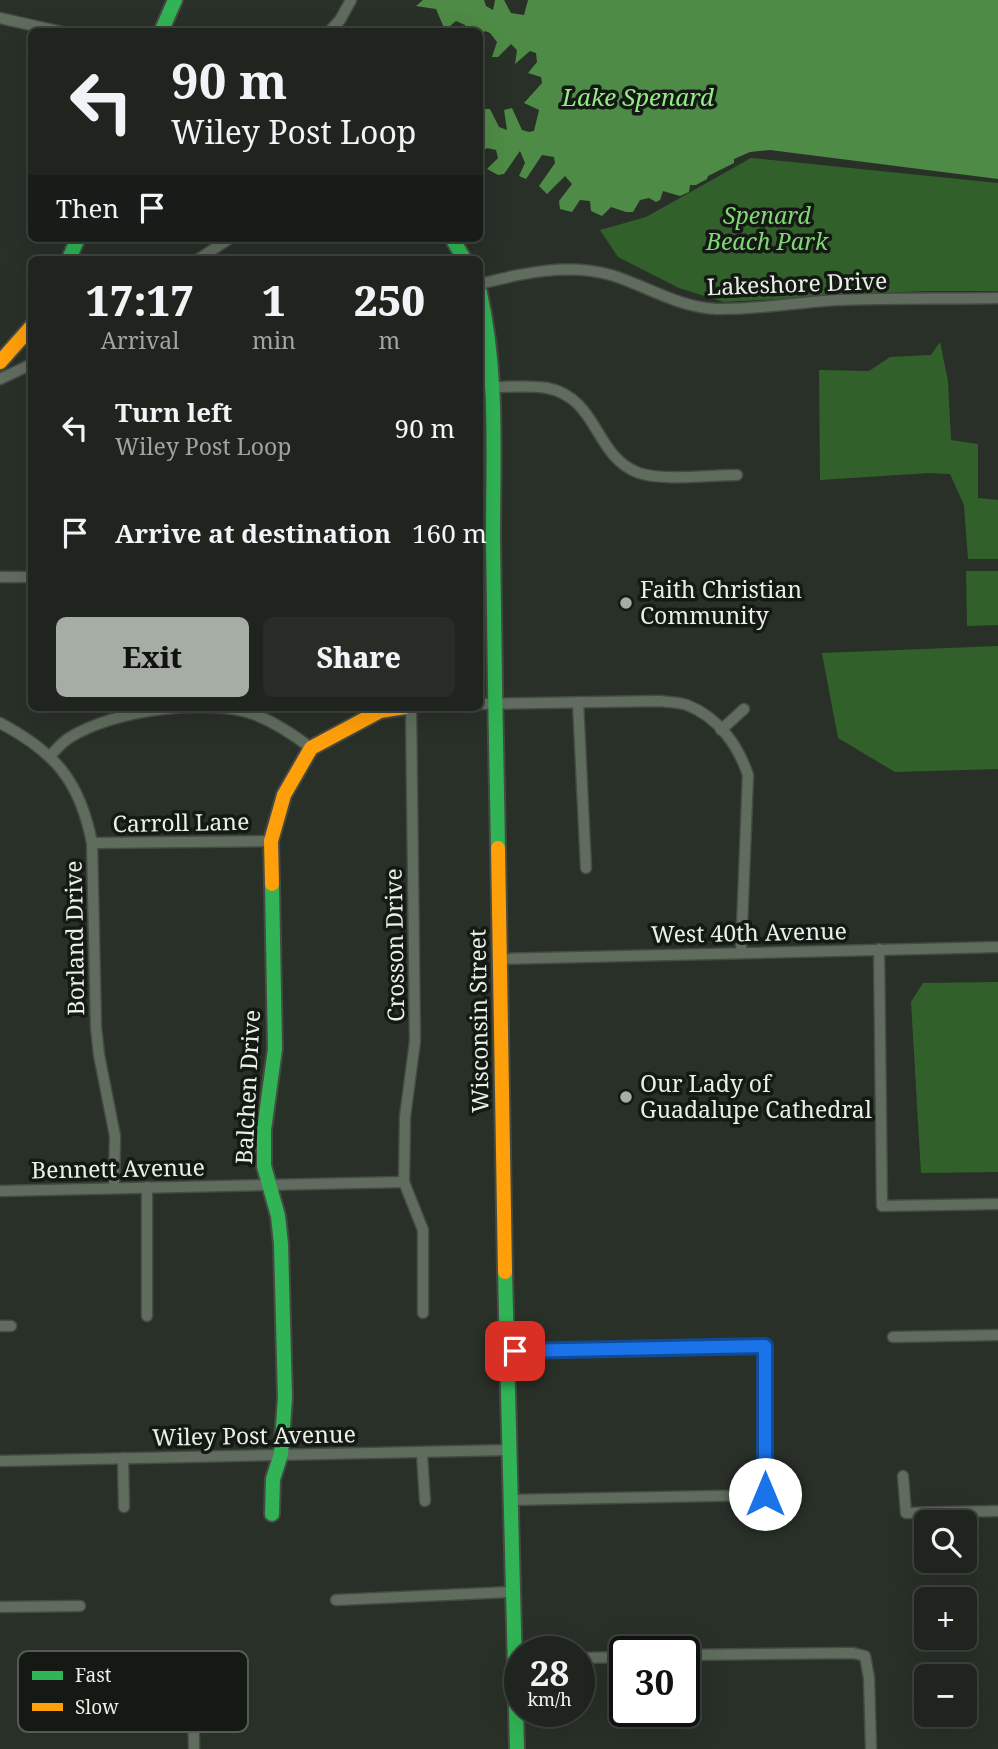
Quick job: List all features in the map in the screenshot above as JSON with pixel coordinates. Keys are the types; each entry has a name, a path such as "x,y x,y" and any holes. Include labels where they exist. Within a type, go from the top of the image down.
{"street":[{"path":"163,28 175,0"},
{"path":"333,28 341,20 351,0"},
{"path":"0,18 44,28"},
{"path":"203,256 224,242"},
{"name":"Lakeshore Drive","path":"483,283 522,273 589,271 611,275 694,307 719,309 839,300 998,298"},
{"name":"Wisconsin Street","path":"483,306 492,360 489,392 488,568 496,704 509,1500 517,1749"},
{"path":"20,371 7,371 3,359 28,331"},
{"path":"0,379 28,366"},
{"path":"489,392 546,388 565,394 580,404 593,420 607,449 623,464 639,473 660,476 737,475"},
{"path":"0,577 28,576"},
{"path":"483,705 659,701 686,705 710,718 741,755 748,775 741,952"},
{"path":"578,702 586,868"},
{"path":"721,730 744,709"},
{"path":"50,757 67,739 95,724 127,714 149,711"},
{"path":"232,711 254,715 288,731 311,748 378,711"},
{"name":"Crosson Drive","path":"404,1182 405,1117 415,1041 411,711"},
{"name":"Borland Drive","path":"0,723 29,739 50,757 70,781 86,813 92,843 96,1027 115,1136 114,1188"},
{"name":"Balchen Drive","path":"272,1514 273,1479 281,1454 285,1398 281,1244 278,1216 264,1166 264,1130 275,1049 271,841 284,795 311,748"},
{"name":"Carroll Lane","path":"92,843 271,841"},
{"name":"West 40th Avenue","path":"500,959 998,947"},
{"path":"879,949 882,1206 998,1204"},
{"path":"404,1182 423,1230 423,1313"},
{"name":"Bennett Avenue","path":"0,1191 404,1182"},
{"path":"147,1187 147,1316"},
{"path":"892,1337 998,1335"},
{"path":"508,1351 765,1346 765,1494 509,1500"},
{"name":"Wiley Post Avenue","path":"0,1461 281,1454 422,1454 509,1450"},
{"path":"422,1454 425,1501"},
{"path":"123,1458 124,1507"},
{"path":"903,1476 906,1513 998,1511"},
{"path":"336,1600 512,1592"},
{"path":"0,1607 80,1606"},
{"path":"700,1656 853,1653 864,1656 869,1678 872,1749"}],"green space":[{"name":"Spenard Beach Park","path":"751,158 998,183 998,291 925,291 724,302 679,288 618,257 600,230 646,217"},
{"path":"940,342 948,381 951,440 978,444 978,498 998,500 998,559 968,559 964,505 950,474 820,480 819,370 869,371 890,357 931,355"},
{"path":"966,571 998,571 998,625 967,626"},
{"path":"998,646 998,769 895,772 838,738 822,653"},
{"path":"998,982 998,1172 921,1173 911,1002 923,983"}],"water":[{"name":"Lake Spenard","path":"423,0 484,0 486,6 493,10 495,0 504,0 511,13 524,15 528,0 998,0 998,179 770,150 750,152 734,159 734,163 707,179 690,185 689,192 680,196 663,191 660,200 656,202 649,198 640,200 633,212 611,207 602,216 591,211 590,201 580,200 572,212 560,209 559,201 572,184 565,176 547,194 539,186 555,163 554,157 542,155 526,179 519,176 525,163 520,151 504,174 498,175 487,169 498,158 496,150 487,148 483,151 484,109 490,109 499,127 507,130 504,110 512,108 522,130 534,131 539,110 524,103 542,83 541,77 528,73 537,62 536,53 530,51 515,64 517,50 511,44 498,57 492,57 497,42 490,33 483,33 483,28 466,28 456,21 444,28 436,9 416,6"}],"traffic: fast":[{"path":"163,28 175,0"},
{"path":"70,256 76,242"},
{"path":"454,242 462,256"},
{"path":"483,308 490,354 493,415 498,848"},
{"path":"272,884 275,1049 264,1130 264,1166 278,1216 281,1244 285,1398 281,1454 273,1479 272,1514"},
{"path":"505,1272 517,1749"}],"traffic: slow":[{"path":"0,362 28,330"},
{"path":"272,884 271,841 284,795 311,748 380,711"},
{"path":"498,848 505,1272"}],"place":[{"name":"Faith Christian Community","path":"626,603"},
{"name":"Our Lady of Guadalupe Cathedral","path":"626,1097"}],"route":[{"path":"515,1351 765,1346 765,1494"}]}
